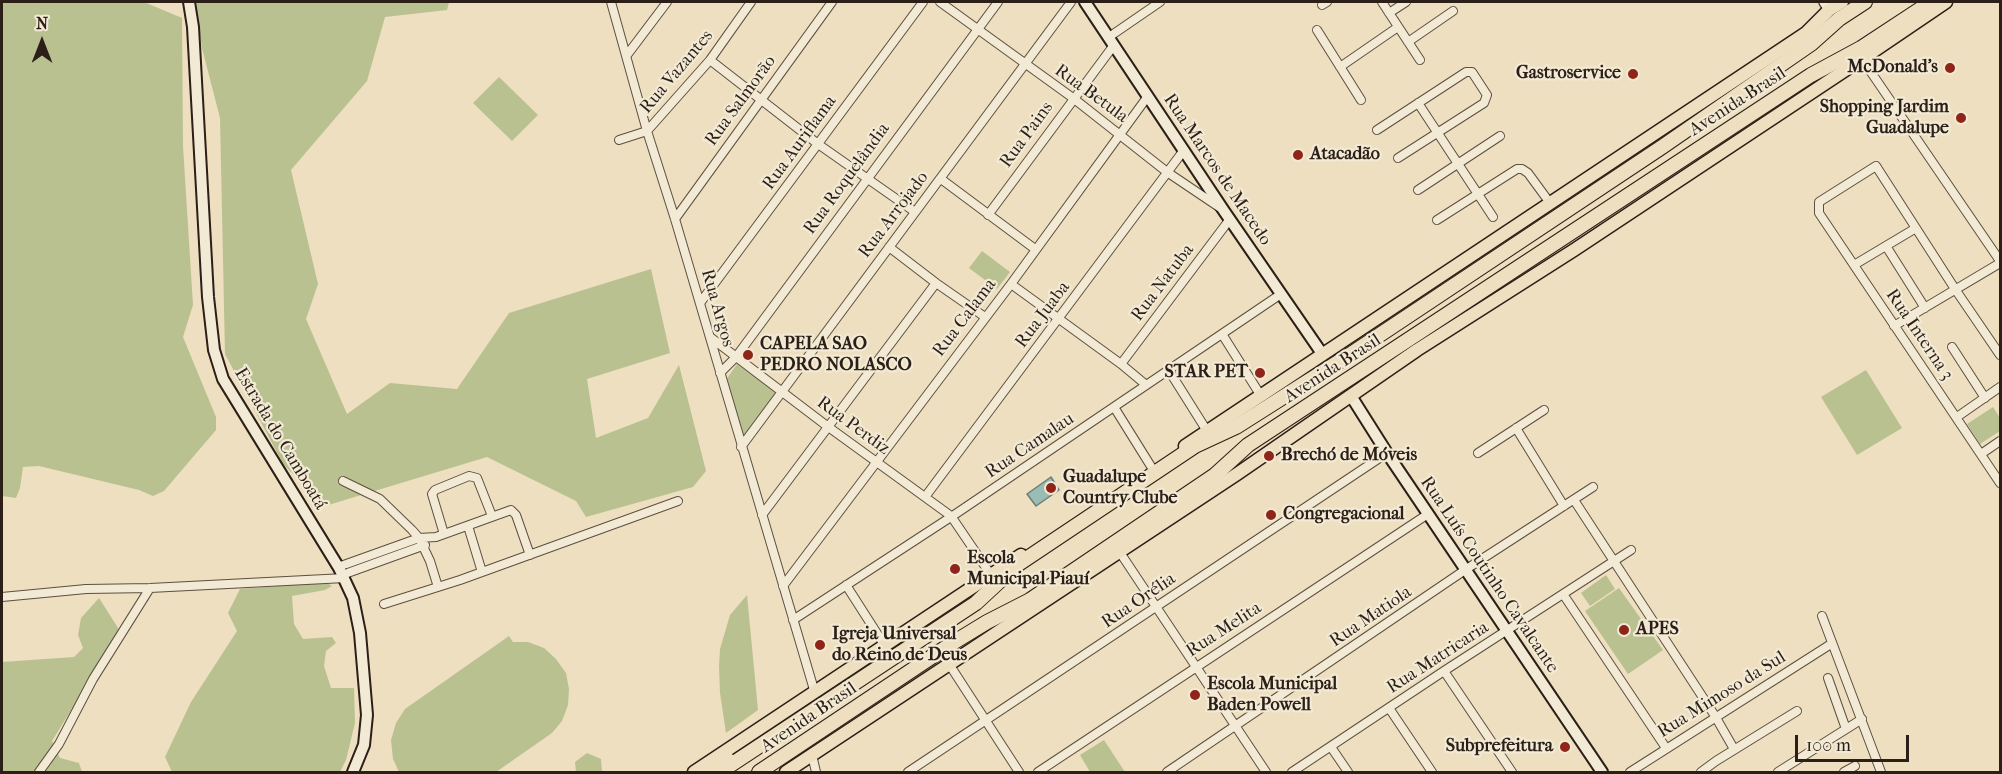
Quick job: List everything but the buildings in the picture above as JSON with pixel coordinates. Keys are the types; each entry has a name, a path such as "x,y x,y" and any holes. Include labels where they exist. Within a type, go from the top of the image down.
{"highway":[{"name":"Avenida Brasil","path":"720,772 976,603 1017,565 1185,453 1236,427 1351,354 1662,147 1811,44 1839,19 1865,2"},
{"name":"Avenida Brasil","path":"759,772 951,644 1030,600 1215,475 1248,446 1811,75 1861,48 1931,2"},
{"path":"703,772 783,731"}],"main road":[{"name":"Estrada do Camboatá","path":"189,2 194,27 208,297 217,363 223,379 342,573 357,613 368,715 364,745 353,772"},
{"name":"Rua Marcos de Macedo","path":"1085,2 1323,355"},
{"name":"Avenida Brasil","path":"694,772 1635,148 1806,33 1826,6 1842,2"},
{"name":"Avenida Brasil","path":"786,772 1237,474 1417,350 1574,250 1946,2"},
{"name":"Rua Luís Coutinho Cavalcante","path":"1351,396 1602,772"}],"street":[{"name":"Rua Argos","path":"611,2 647,131 815,693"},
{"path":"627,55 667,2"},
{"name":"Rua Vazantes","path":"647,131 710,60 751,2"},
{"name":"Rua Salmorão","path":"675,219 832,2"},
{"name":"Rua Auriflama","path":"700,303 923,2"},
{"name":"Rua Betula","path":"940,2 1073,98 1167,172 1227,215"},
{"name":"Rua Roquelândia","path":"720,374 736,357 998,2"},
{"name":"Rua Arrojado","path":"741,447 1071,2"},
{"name":"Rua Pains","path":"988,215 1073,98 1111,41 1160,2"},
{"path":"1382,2 1420,60"},
{"path":"1389,13 1406,2"},
{"path":"1408,42 1453,11"},
{"path":"1340,67 1398,27"},
{"path":"1317,30 1361,100"},
{"path":"1862,59 2001,262 1894,326"},
{"path":"710,60 818,144 915,213"},
{"path":"1377,130 1466,72 1472,72 1487,95 1486,100 1398,158"},
{"name":"Rua Calama","path":"783,586 1011,284 1148,96"},
{"path":"1418,103 1493,217"},
{"path":"620,140 647,131"},
{"path":"1419,190 1500,136"},
{"name":"Rua Juaba","path":"925,497 1184,150"},
{"name":"Rua Interna 3","path":"1916,228 1876,166 1819,202 1819,213 2001,483"},
{"path":"1437,220 1517,169 1528,173 1550,203"},
{"path":"940,179 1035,249"},
{"name":"Rua Natuba","path":"1121,364 1227,215"},
{"path":"1854,266 1916,228 2001,355"},
{"path":"1886,246 1925,308"},
{"path":"889,247 985,317"},
{"path":"762,515 936,283"},
{"path":"1011,284 1145,384"},
{"name":"Rua Camalau","path":"793,620 1281,294"},
{"path":"1222,334 1261,396"},
{"name":"Rua Perdiz","path":"710,337 951,516 991,575"},
{"path":"1952,347 1986,398"},
{"path":"1168,369 1208,431"},
{"path":"1957,417 2001,387"},
{"path":"1114,407 1152,468"},
{"path":"1478,453 1544,410"},
{"path":"1516,428 1564,506"},
{"path":"1981,454 2001,441"},
{"name":"Rua Orélia","path":"908,772 1387,453"},
{"path":"444,534 432,494 435,490 469,476 477,478 492,516"},
{"path":"343,481 380,499 404,521 421,542 438,587"},
{"name":"Rua Matiola","path":"1167,772 1465,570 1593,487"},
{"path":"1574,500 1734,749"},
{"path":"384,604 482,572 678,501"},
{"path":"2,597 342,573 379,557 511,510 514,512 530,555"},
{"name":"Rua Melita","path":"1038,772 1428,514"},
{"path":"468,526 482,572"},
{"name":"Rua Matricaria","path":"1292,772 1631,550"},
{"path":"1119,551 1266,772"},
{"path":"846,585 885,646"},
{"path":"39,772 58,744 93,679 150,588"},
{"path":"1563,594 1666,748"},
{"path":"1822,616 1881,772"},
{"name":"Rua Mimoso da Sul","path":"1630,772 1831,644"},
{"path":"949,664 1019,772"},
{"path":"1444,671 1512,772"},
{"path":"1828,678 1846,729"},
{"path":"1389,708 1432,772"},
{"path":"1701,772 1797,711"},
{"path":"1778,772 1862,719"},
{"path":"1331,747 1348,772"},
{"path":"812,755 816,772"},
{"path":"1844,772 1855,766"}],"green space":[{"path":"2,2 144,2 182,18 183,146 193,305 183,337 216,417 216,430 164,491 153,496 139,490 39,466 23,467 16,498 2,496"},
{"path":"195,2 449,2 447,10 385,17 367,81 291,170 318,284 306,319 347,414 390,383 457,389 509,313 651,269 670,353 587,379 596,438 648,418 679,365 706,471 693,487 586,517 576,501 487,457 325,506 283,464 225,354 220,118 202,48"},
{"path":"499,77 538,115 512,141 473,103"},
{"path":"982,251 1010,272 997,289 969,268"},
{"path":"737,364 776,392 743,444 726,380"},
{"path":"1866,370 1902,428 1857,455 1821,397"},
{"path":"1993,407 2000,418 2000,431 1980,444 1967,424"},
{"path":"1606,575 1615,589 1590,606 1581,593"},
{"path":"326,582 332,586 325,590 292,596 294,624 303,639 332,637 336,643 326,651 324,666 331,688 354,688 355,723 346,760 340,772 172,772 165,757 191,702 237,631 228,613 240,589"},
{"name":"APES","path":"1619,588 1663,650 1628,674 1585,611"},
{"path":"747,595 758,710 726,733 720,693 720,649 730,615"},
{"path":"99,598 120,631 52,741 60,758 79,763 82,772 2,772 2,662 74,657 83,648 78,635 81,618"},
{"path":"509,636 513,642 528,642 544,648 566,673 569,689 568,705 562,721 552,733 496,772 399,772 393,759 391,740 396,723 405,709"},
{"path":"1104,740 1125,772 1090,772 1080,755"},
{"path":"587,753 601,759 602,772 576,772 575,762"}],"water":[{"path":"1051,477 1059,490 1036,506 1027,494"}],"place":[{"name":"McDonald's","path":"1950,68"},
{"name":"Gastroservice","path":"1633,74"},
{"name":"Shopping Jardim Guadalupe","path":"1961,118"},
{"name":"Atacadão","path":"1298,155"},
{"name":"CAPELA SAO PEDRO NOLASCO","path":"748,355"},
{"name":"STAR PET","path":"1260,373"},
{"name":"Brechó de Móveis","path":"1269,456"},
{"name":"Guadalupe Country Clube","path":"1051,488"},
{"name":"Congregacional","path":"1271,515"},
{"name":"Escola Municipal Piauí","path":"955,569"},
{"name":"APES","path":"1624,630"},
{"name":"Igreja Universal do Reino de Deus","path":"820,645"},
{"name":"Escola Municipal Baden Powell","path":"1195,695"},
{"name":"Subprefeitura","path":"1565,747"}]}
